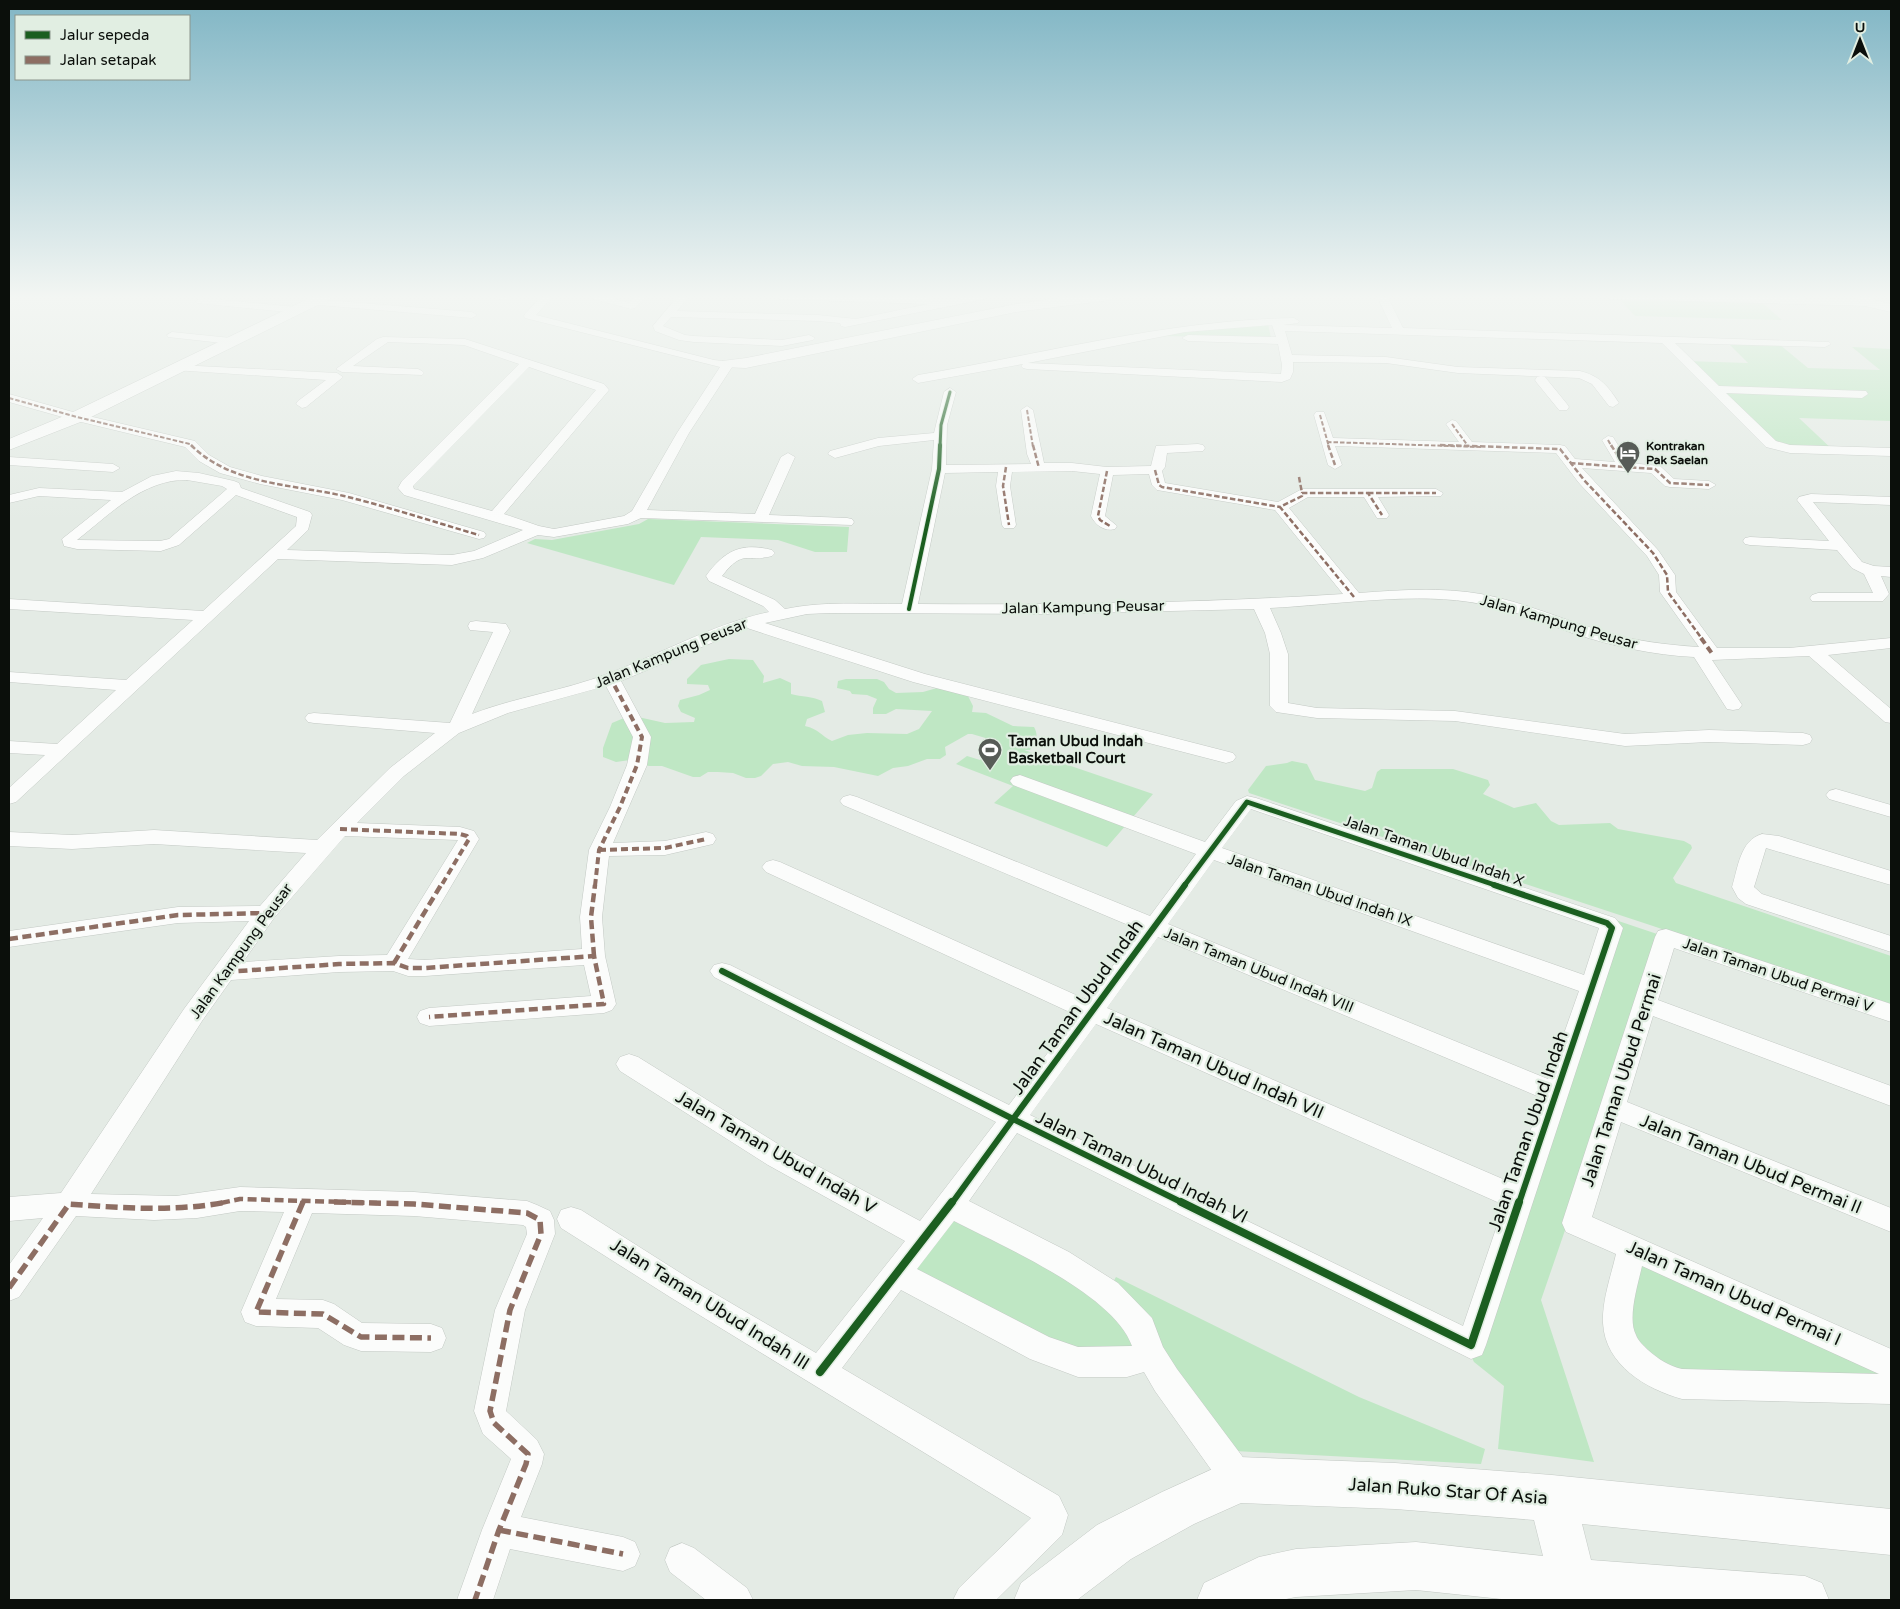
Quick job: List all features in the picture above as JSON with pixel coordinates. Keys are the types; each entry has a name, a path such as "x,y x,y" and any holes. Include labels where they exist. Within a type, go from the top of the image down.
{"street":[{"path":"9,445 77,417 172,371"},
{"path":"233,371 337,377 302,404"},
{"path":"382,371 418,373"},
{"path":"518,371 406,484 405,488 409,492 496,516 536,530 554,533 628,520 638,514 684,433 723,371"},
{"path":"496,516 602,390 600,387 554,371"},
{"path":"918,379 963,371"},
{"path":"1108,371 1282,378 1287,376 1287,371"},
{"path":"1449,371 1452,374 1464,377 1599,382"},
{"path":"1523,371 1582,374 1599,382 1613,403"},
{"path":"1696,371 1770,444 1779,448 1891,452"},
{"path":"1541,380 1563,407"},
{"path":"1714,389 1862,394"},
{"path":"908,609 923,533 939,469 940,436 950,392"},
{"path":"9,398 77,417 190,444 206,459 225,470 260,480 344,496 479,535"},
{"path":"1027,410 1034,454 1039,468"},
{"path":"1320,415 1335,465"},
{"path":"1452,424 1468,446"},
{"path":"835,454 878,442 940,436"},
{"path":"1608,440 1625,467"},
{"path":"1327,442 1560,449 1584,480 1653,554 1667,575 1668,592 1706,655 1732,705"},
{"path":"1155,470 1158,467 1161,449 1198,448"},
{"path":"760,519 788,458"},
{"path":"9,461 113,468"},
{"path":"1570,463 1655,469 1670,483 1710,484"},
{"path":"1006,467 1003,486 1008,525"},
{"path":"939,469 1072,467 1107,471 1155,470"},
{"path":"1155,470 1161,487 1280,507 1302,496 1299,477"},
{"path":"1107,471 1098,516 1100,520 1110,526"},
{"path":"167,475 194,476 231,484 234,486 234,490 174,542 168,545 68,543 69,539 126,496 155,478 167,475"},
{"path":"9,798 303,527 305,515 234,490"},
{"path":"9,499 27,493 39,492 126,496"},
{"path":"1823,492 1891,495"},
{"path":"1302,493 1436,493"},
{"path":"1368,493 1382,515"},
{"path":"1891,501 1811,498 1804,500 1857,565 1871,571 1891,572"},
{"path":"1280,507 1354,597"},
{"path":"638,514 847,522"},
{"path":"274,554 452,560 478,554 536,530"},
{"path":"1750,541 1841,546"},
{"path":"767,553 742,552 731,556 714,576 768,603 782,615"},
{"path":"1818,598 1877,598 1881,594 1871,571"},
{"name":"Jalan Kampung Peusar","path":"9,1288 68,1204 188,1024 266,913 322,847 397,772 455,727 502,709 611,679 746,622 807,609 830,608 1079,608 1260,604 1354,597 1461,596 1487,600 1620,642 1706,655 1814,652 1891,642"},
{"path":"9,604 208,616"},
{"path":"1260,604 1273,633 1279,654 1279,706 1282,708 1317,713 1455,716 1625,740 1709,736 1803,739"},
{"path":"746,622 919,678 1226,757"},
{"path":"314,718 455,727 502,631 500,628 476,626"},
{"path":"1814,652 1884,704 1891,718"},
{"path":"9,677 132,686"},
{"path":"429,1017 604,1004 594,956 592,917 599,850 620,807 637,765 642,737 611,679"},
{"path":"9,746 62,750"},
{"name":"Jalan Taman Ubud Indah IX","path":"1020,781 1209,851 1592,987"},
{"path":"1836,795 1891,811"},
{"name":"Jalan Taman Ubud Indah VIII","path":"850,802 1556,1093"},
{"name":"Jalan Taman Ubud Indah","path":"820,1372 950,1205 1090,1011 1243,804 1247,802"},
{"name":"Jalan Taman Ubud Indah X","path":"1247,802 1607,923 1611,926"},
{"path":"340,829 460,834 467,836 469,839 394,963"},
{"path":"9,839 72,842 154,837 322,847"},
{"path":"599,850 665,848 706,839"},
{"path":"1891,878 1772,840 1762,841 1756,845 1743,887 1746,894 1754,899 1891,944"},
{"name":"Jalan Taman Ubud Indah VII","path":"773,868 1090,1011 1519,1199"},
{"path":"9,939 178,915 266,913"},
{"name":"Jalan Taman Ubud Indah","path":"1471,1345 1519,1199 1612,930 1611,926"},
{"name":"Jalan Taman Ubud Permai","path":"1576,1223 1666,937"},
{"name":"Jalan Taman Ubud Permai V","path":"1666,937 1891,1013"},
{"path":"225,972 339,964 394,963 408,968 425,968 594,956"},
{"name":"Jalan Taman Ubud Indah VI","path":"722,971 1012,1119 1471,1345"},
{"path":"1645,1004 1891,1096"},
{"name":"Jalan Taman Ubud Indah V","path":"629,1064 777,1157 925,1238"},
{"name":"Jalan Taman Ubud Permai II","path":"1611,1107 1891,1220"},
{"path":"9,1209 68,1204 142,1209 222,1204 240,1199 414,1204 527,1213 540,1220 541,1234 510,1310 490,1411 494,1423 528,1454 526,1464 499,1530 475,1600"},
{"path":"303,1201 256,1312 323,1314 361,1337 431,1338"},
{"path":"950,1205 1059,1261 1108,1292 1141,1328 1151,1355 1166,1380 1239,1480"},
{"name":"Jalan Taman Ubud Indah III","path":"571,1219 820,1372 1047,1508 1051,1515 1050,1523 971,1600"},
{"name":"Jalan Taman Ubud Permai I","path":"1576,1223 1891,1364"},
{"path":"1632,1248 1618,1315 1619,1332 1633,1354 1660,1378 1682,1384 1891,1389"},
{"path":"897,1273 1042,1349 1078,1362 1127,1362 1151,1355"},
{"name":"Jalan Ruko Star Of Asia","path":"1038,1600 1114,1542 1178,1508 1239,1480 1395,1486 1552,1498 1891,1532"},
{"path":"1552,1498 1573,1583"},
{"path":"499,1530 623,1554"},
{"path":"682,1560 735,1600"},
{"path":"1221,1600 1259,1581 1296,1573 1416,1566 1573,1583 1805,1600"}],"green space":[{"path":"1697,371 1891,371 1891,421 1799,418 1834,451 1779,448"},
{"path":"648,519 849,527 847,552 815,552 778,540 701,537 674,585 527,543 535,539 552,540 639,524"},
{"path":"729,659 753,660 764,676 763,683 780,678 791,683 791,694 822,701 825,712 807,719 805,726 814,729 832,741 848,735 867,733 907,734 919,729 932,711 896,709 886,714 873,714 873,708 877,699 867,695 852,694 850,691 837,688 838,681 846,679 877,679 884,682 889,689 896,693 923,692 937,688 968,696 973,706 972,712 986,713 1013,726 1034,727 1037,736 1035,742 1030,750 1024,750 1153,794 1107,847 994,803 1013,786 956,764 967,756 980,760 999,742 972,734 968,734 945,747 946,755 940,759 927,759 908,766 893,768 878,776 834,767 802,766 788,762 773,764 761,776 755,778 718,772 708,772 700,777 693,777 662,766 649,766 630,760 616,762 603,757 603,748 612,723 624,718 638,717 665,723 694,722 695,718 681,712 678,706 680,700 710,690 708,685 687,684 687,679 701,665"},
{"path":"1292,761 1307,764 1315,780 1365,791 1372,788 1377,772 1381,769 1453,769 1488,780 1490,785 1483,794 1514,808 1536,803 1551,821 1559,825 1610,823 1618,829 1684,841 1691,845 1692,848 1673,878 1676,883 1891,956 1891,1007 1653,926 1249,793 1248,790 1266,766"},
{"path":"1259,800 1666,937 1541,1300 1594,1462 1498,1449 1504,1386 1474,1362 1472,1358 1612,930"},
{"path":"950,1205 1108,1291 1116,1277 1359,1397 1485,1449 1481,1464 1216,1450 1151,1355 1078,1362 897,1273"},
{"path":"1632,1248 1891,1364 1891,1389 1682,1384 1618,1324"}],"marked path":[{"path":"9,398 77,417 190,444 204,458 225,470 260,480 344,496 479,535"},
{"path":"1027,410 1034,454 1039,468"},
{"path":"1320,415 1335,465"},
{"path":"1452,424 1468,446"},
{"path":"1608,440 1625,467 1655,469 1670,483 1709,485"},
{"path":"1327,442 1560,449 1584,480 1653,553 1667,575 1668,592 1713,655"},
{"path":"1570,463 1625,467"},
{"path":"1006,467 1003,486 1009,525"},
{"path":"1155,470 1159,485 1162,487 1280,507"},
{"path":"1107,471 1098,516 1100,520 1110,526"},
{"path":"1299,477 1302,493"},
{"path":"1354,597 1280,507 1302,496 1302,493 1368,493 1382,515"},
{"path":"1368,493 1436,493"},
{"path":"594,956 591,917 599,850 620,807 637,765 642,737 611,679"},
{"path":"340,829 460,834 467,836 469,839 394,963"},
{"path":"599,850 665,848 706,839"},
{"path":"9,939 178,915 266,913"},
{"path":"225,972 339,964 394,963 408,968 425,968 594,956 604,1004 429,1017"},
{"path":"9,1288 69,1204 133,1208 176,1208 240,1199 414,1204 527,1213 540,1220 541,1234 510,1310 490,1411 494,1423 528,1454 526,1464 499,1530 475,1600"},
{"path":"303,1201 256,1312 323,1314 361,1337 431,1338"},
{"path":"499,1530 623,1554"}],"cycle path":[{"path":"909,609 939,469 941,425 950,392"},
{"path":"722,971 1013,1119 1471,1345 1612,928 1607,923 1247,802 1243,805 950,1205 820,1372"}],"place":[{"name":"Kontrakan Pak Saelan","path":"1628,474"},
{"name":"Taman Ubud Indah Basketball Court","path":"990,771"}]}
